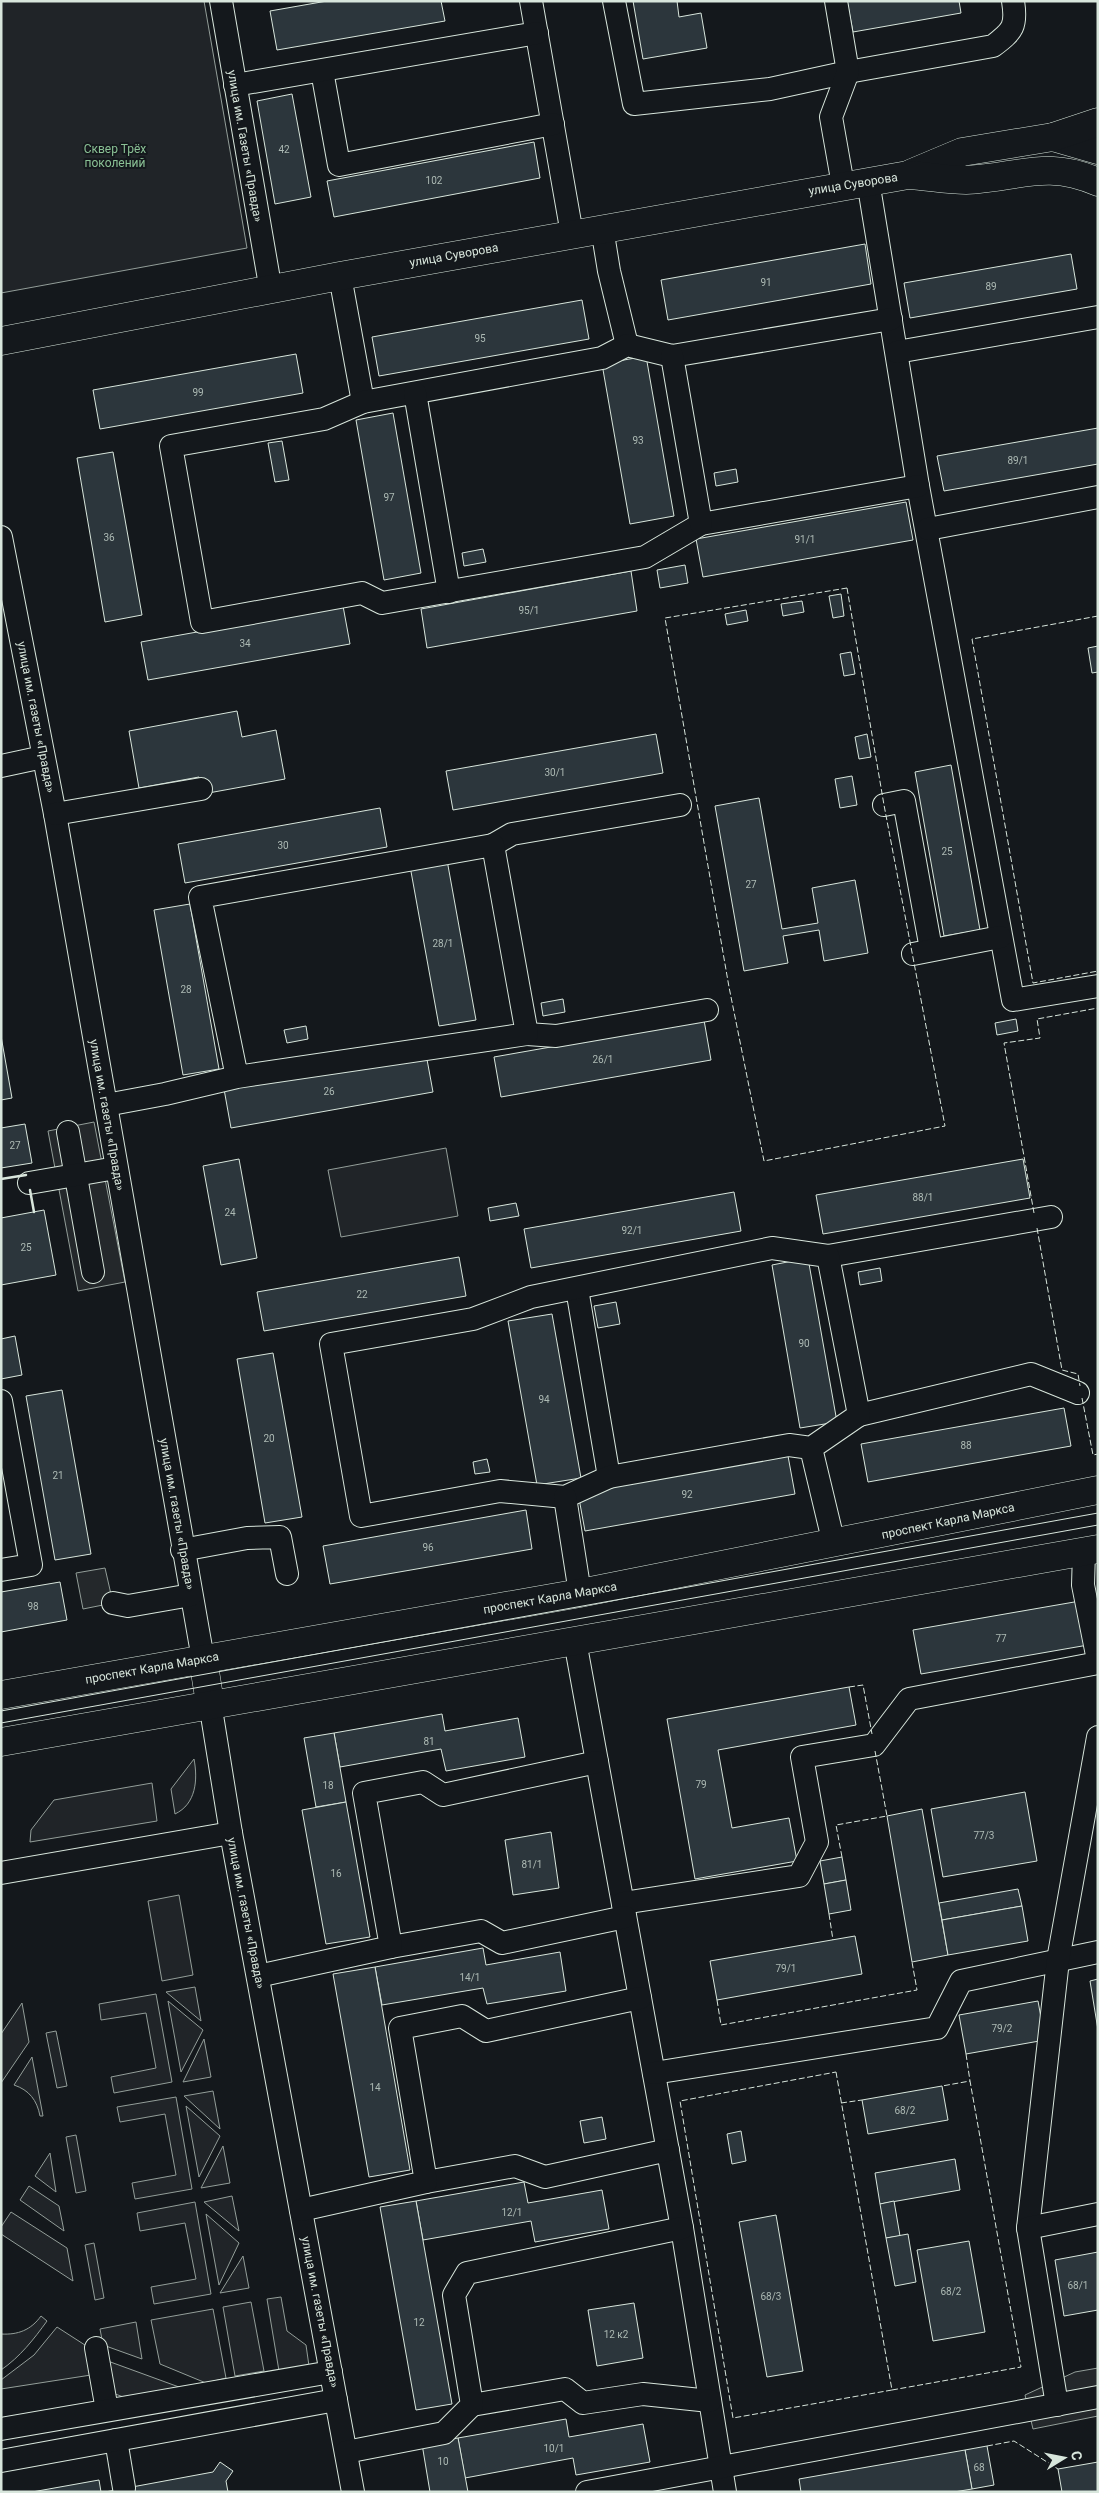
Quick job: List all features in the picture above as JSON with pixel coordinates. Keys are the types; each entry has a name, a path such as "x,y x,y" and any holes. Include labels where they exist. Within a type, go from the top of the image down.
{"main road":[{"name":"улица Суворова","path":"908,175 962,152 1053,137 1098,122"},
{"name":"улица Суворова","path":"1053,137 1098,150"},
{"name":"улица Суворова","path":"1,342 271,291 340,276 908,175 966,180 1039,169 1062,170 1098,182"},
{"name":"проспект Карла Маркса","path":"1,1695 580,1593 1098,1490"},
{"path":"1,1742 210,1703 1091,1550"},
{"name":"улица им. газеты «Правда»","path":"203,1659 210,1703"}],"street":[{"name":"улица им. Газеты «Правда»","path":"221,1 271,291"},
{"path":"531,1 572,234"},
{"path":"614,1 634,104 770,89 848,72 993,46 1010,33 1015,15 1013,1"},
{"path":"836,1 848,72 831,117 855,183 891,319 918,486 928,529 1000,937 1013,1000 1098,986"},
{"path":"235,85 537,33"},
{"path":"322,71 339,164 553,124"},
{"path":"602,228 609,271 627,344"},
{"path":"340,276 363,402"},
{"path":"897,352 1098,317"},
{"path":"891,319 672,356 627,344 602,358 363,402 324,420 171,446 202,622 362,593 382,604 645,557 701,524 918,486"},
{"path":"672,356 701,524"},
{"path":"415,393 449,592"},
{"path":"928,529 1098,497"},
{"name":"улица им. газеты «Правда»","path":"1,537 55,814 182,1550 203,1659"},
{"path":"1,766 43,757"},
{"path":"55,814 201,789"},
{"path":"884,805 904,801 922,952 1000,937"},
{"path":"237,1077 200,896 493,845 512,834 680,805"},
{"path":"493,845 526,1034"},
{"path":"106,1105 166,1094 237,1077 526,1034 556,1036 707,1010"},
{"path":"68,1132 93,1272"},
{"path":"29,1183 116,1168"},
{"path":"1051,1217 828,1256 772,1248 531,1297 473,1319 330,1344 361,1516 500,1491 565,1496 609,1477 789,1445 811,1448 859,1416 1031,1374 1078,1393"},
{"path":"828,1256 859,1416"},
{"path":"577,1289 609,1477"},
{"path":"1,1401 31,1565 1,1570"},
{"path":"811,1448 834,1544"},
{"path":"565,1496 580,1593"},
{"path":"182,1550 247,1538 280,1537 287,1574"},
{"path":"258,1976 391,1947 482,1931 502,1943 624,1910 799,1876 817,1842 802,1757 874,1745 909,1698 1098,1662 1083,1585 1091,1550"},
{"path":"113,1604 128,1606 191,1595"},
{"path":"575,1641 682,2228 725,2492"},
{"name":"улица им. газеты «Правда»","path":"210,1703 231,1833 353,2492"},
{"path":"1057,2405 1028,2228 1058,1960 1094,1784 1098,1736"},
{"path":"391,1947 364,1793 423,1782 443,1795 597,1762"},
{"path":"1,1873 231,1833"},
{"path":"654,2073 937,2028 961,1981 1098,1952"},
{"path":"426,2182 400,2028 462,2016 486,2031 640,1998"},
{"path":"301,2210 426,2182 516,2166 545,2177 668,2150"},
{"path":"1028,2228 1098,2214"},
{"path":"472,2405 454,2295 467,2273 682,2228"},
{"path":"96,2348 107,2410"},
{"path":"1,2429 331,2372"},
{"path":"346,2452 444,2433 472,2405 565,2389 583,2403 643,2394 710,2401"},
{"path":"587,2492 1098,2398"},
{"path":"1,2461 336,2400"},
{"path":"116,2440 124,2488"}],"green space":[{"name":"Сквер Трёх поколений","path":"1,1 204,1 247,248 1,293"},
{"path":"446,1148 458,1216 341,1237 328,1170"},
{"path":"194,1759 196,1775 194,1791 187,1804 175,1814 171,1789"},
{"path":"152,1783 157,1821 30,1842 31,1830 54,1800"},
{"path":"179,1895 193,1975 162,1981 148,1901"},
{"path":"195,1987 201,2021 166,1992"},
{"path":"156,1994 172,2082 114,2093 111,2077 156,2068 146,2013 101,2020 99,2004"},
{"path":"168,2001 203,2030 181,2072"},
{"path":"22,2003 29,2042 1,2083 1,2034"},
{"path":"56,2031 67,2086 57,2088 46,2033"},
{"path":"204,2039 211,2077 183,2082"},
{"path":"32,2057 43,2116 40,2116 32,2096 14,2085"},
{"path":"213,2091 220,2129 184,2096"},
{"path":"176,2097 192,2189 135,2199 132,2183 176,2175 165,2114 120,2122 117,2107"},
{"path":"186,2106 220,2136 199,2177"},
{"path":"76,2135 86,2191 76,2193 66,2137"},
{"path":"223,2146 230,2183 201,2188"},
{"path":"50,2153 56,2192 35,2176"},
{"path":"29,2186 59,2206 64,2231 20,2200"},
{"path":"232,2196 239,2231 204,2202"},
{"path":"195,2202 211,2294 154,2304 151,2287 196,2279 185,2223 140,2231 137,2213"},
{"path":"11,2212 67,2248 73,2281 1,2234 1,2227"},
{"path":"206,2214 239,2243 219,2285"},
{"path":"94,2243 104,2298 95,2300 85,2245"},
{"path":"243,2256 249,2288 220,2293"},
{"path":"281,2297 287,2331 306,2345 309,2366 279,2371 267,2299"},
{"path":"251,2302 264,2371 235,2376 223,2307"},
{"path":"213,2309 226,2378 206,2383 160,2364 151,2320"},
{"path":"41,2316 47,2321 42,2328 20,2354 1,2370 1,2334 13,2334 24,2331"},
{"path":"136,2322 142,2359 103,2345 100,2329"},
{"path":"57,2327 88,2347 91,2375 1,2389 1,2380 34,2355"},
{"path":"105,2360 179,2387 126,2398 110,2392"}],"shaded area":[{"path":"94,1122 125,1282 78,1291 48,1131"},
{"path":"105,1568 113,1603 83,1609 76,1573"},
{"path":"1098,2368 1098,2416 1033,2429 1025,2395 1075,2372"}],"building":[{"path":"327,1 441,1 445,21 277,50 270,11"},
{"path":"633,1 677,1 679,17 701,13 707,48 643,59"},
{"path":"847,1 959,1 961,13 853,32"},
{"path":"292,94 311,197 275,204 257,101"},
{"path":"534,142 540,178 334,217 327,181"},
{"path":"865,244 871,284 668,320 661,280"},
{"path":"1071,254 1077,289 910,318 904,283"},
{"path":"582,300 589,339 379,376 372,337"},
{"path":"296,354 303,393 100,429 93,390"},
{"path":"646,356 674,516 630,524 602,364"},
{"path":"393,413 421,573 384,580 356,420"},
{"path":"1098,428 1098,464 944,491 937,456"},
{"path":"282,441 289,480 275,482 268,443"},
{"path":"113,452 142,615 105,622 77,458"},
{"path":"736,469 738,482 716,486 714,473"},
{"path":"906,502 913,540 703,577 696,539"},
{"path":"483,549 486,562 464,566 462,553"},
{"path":"685,565 688,583 660,588 657,570"},
{"path":"631,571 637,611 427,648 421,609"},
{"path":"841,594 844,616 833,618 829,596"},
{"path":"802,601 804,612 783,616 781,604"},
{"path":"343,606 350,644 148,680 141,642"},
{"path":"746,610 748,621 727,625 725,614"},
{"path":"1098,646 1098,672 1092,673 1088,648"},
{"path":"851,652 855,674 844,676 840,654"},
{"path":"237,711 242,737 276,730 285,779 203,794 199,777 139,788 129,731"},
{"path":"656,734 663,773 453,810 446,771"},
{"path":"867,734 871,757 859,759 855,737"},
{"path":"951,765 980,930 944,936 915,772"},
{"path":"852,776 857,805 840,808 835,779"},
{"path":"759,798 782,929 818,923 812,888 855,880 868,953 824,961 819,930 783,936 788,963 744,971 715,806"},
{"path":"380,808 387,847 185,883 178,844"},
{"path":"447,860 476,1020 439,1026 410,866"},
{"path":"190,904 219,1069 183,1075 154,910"},
{"path":"563,999 565,1012 543,1016 541,1003"},
{"path":"1016,1019 1018,1031 997,1035 995,1023"},
{"path":"704,1020 711,1060 501,1097 494,1057"},
{"path":"306,1026 308,1039 287,1043 284,1030"},
{"path":"1,1036 12,1098 1,1100"},
{"path":"426,1054 433,1092 231,1128 224,1089"},
{"path":"25,1124 32,1163 1,1168 1,1128"},
{"path":"239,1159 257,1258 221,1265 203,1166"},
{"path":"1023,1159 1030,1198 823,1234 816,1195"},
{"path":"734,1192 741,1231 531,1268 524,1229"},
{"path":"516,1203 519,1216 490,1221 488,1208"},
{"path":"44,1210 56,1275 1,1285 1,1218"},
{"path":"459,1257 466,1296 264,1331 257,1292"},
{"path":"808,1258 837,1422 800,1428 772,1265"},
{"path":"880,1268 882,1281 860,1285 858,1272"},
{"path":"616,1302 620,1324 598,1328 594,1306"},
{"path":"552,1314 581,1478 537,1485 508,1321"},
{"path":"15,1336 22,1375 1,1379 1,1339"},
{"path":"273,1353 302,1517 265,1523 237,1359"},
{"path":"62,1390 91,1554 55,1560 26,1396"},
{"path":"1064,1408 1071,1446 868,1482 861,1444"},
{"path":"788,1456 795,1494 585,1531 578,1493"},
{"path":"487,1459 490,1472 475,1474 473,1462"},
{"path":"526,1510 532,1549 330,1584 323,1546"},
{"path":"60,1582 67,1620 1,1632 1,1592"},
{"path":"1080,1601 1088,1645 921,1674 913,1630"},
{"path":"849,1687 856,1725 718,1750 732,1828 789,1818 797,1861 695,1879 667,1719"},
{"path":"442,1714 445,1731 518,1718 525,1757 446,1771 441,1749 340,1767 334,1733"},
{"path":"334,1733 346,1802 316,1807 304,1738"},
{"path":"1025,1792 1037,1861 943,1877 931,1809"},
{"path":"346,1802 370,1937 326,1944 302,1810"},
{"path":"922,1809 948,1955 912,1962 887,1816"},
{"path":"551,1832 559,1888 513,1895 505,1840"},
{"path":"842,1857 846,1880 824,1884 820,1861"},
{"path":"846,1880 851,1910 829,1914 824,1884"},
{"path":"1018,1889 1022,1906 942,1920 939,1903"},
{"path":"1022,1906 1028,1941 948,1955 942,1920"},
{"path":"855,1936 862,1974 717,2000 710,1961"},
{"path":"483,1948 486,1965 560,1952 566,1991 487,2004 483,1988 382,2005 375,1967"},
{"path":"375,1967 410,2170 369,2177 333,1974"},
{"path":"1098,1979 1098,2030 1090,1981"},
{"path":"1038,2001 1045,2040 966,2054 959,2015"},
{"path":"942,2086 948,2120 868,2134 862,2100"},
{"path":"602,2117 606,2139 584,2143 580,2121"},
{"path":"741,2131 746,2161 732,2164 727,2134"},
{"path":"955,2159 960,2190 880,2204 875,2173"},
{"path":"524,2182 528,2203 602,2190 609,2229 535,2242 531,2221 423,2240 416,2201"},
{"path":"416,2201 452,2404 416,2410 380,2207"},
{"path":"894,2201 900,2236 886,2238 880,2204"},
{"path":"776,2215 803,2371 767,2377 739,2222"},
{"path":"908,2234 916,2282 895,2286 886,2238"},
{"path":"969,2241 985,2332 933,2341 917,2250"},
{"path":"1098,2252 1098,2310 1064,2316 1055,2260"},
{"path":"634,2303 643,2358 597,2366 588,2310"},
{"path":"566,2419 569,2437 643,2424 650,2462 576,2475 573,2458 465,2478 458,2438"},
{"path":"458,2438 468,2492 430,2492 422,2444"},
{"path":"987,2446 994,2485 972,2489 965,2450"},
{"path":"965,2450 972,2489 954,2492 801,2492 799,2479"},
{"path":"220,2462 233,2471 226,2481 228,2492 105,2492 213,2472"},
{"path":"1098,2462 1098,2492 1062,2492 1058,2469"},
{"path":"99,2480 101,2492 32,2492"}],"tram line":[{"path":"1,1711 1098,1513"},
{"path":"1,1723 1098,1525"}],"fence":[{"path":"847,588 884,805 945,1126 764,1161 729,987 665,618 847,588"},
{"path":"1098,616 972,639 1033,983 1098,971"},
{"path":"1034,1213 1004,1043 1040,1038 1037,1019 1098,1008"},
{"path":"1037,1228 1062,1370 1078,1374 1080,1386"},
{"path":"1082,1398 1093,1455 1098,1454"},
{"path":"849,1687 863,1685 872,1734"},
{"path":"842,1857 836,1825 887,1816 875,1751"},
{"path":"829,1914 833,1940"},
{"path":"717,2000 721,2025 917,1990 912,1962"},
{"path":"966,2054 970,2081"},
{"path":"836,2072 892,2390 733,2418 680,2101 836,2072"},
{"path":"892,2390 1021,2367 970,2081 942,2086"},
{"path":"841,2103 862,2100"},
{"path":"987,2446 1014,2441 1058,2469"}],"wall":[{"path":"1,1179 26,1175"},
{"path":"30,1190 34,1212"}]}
